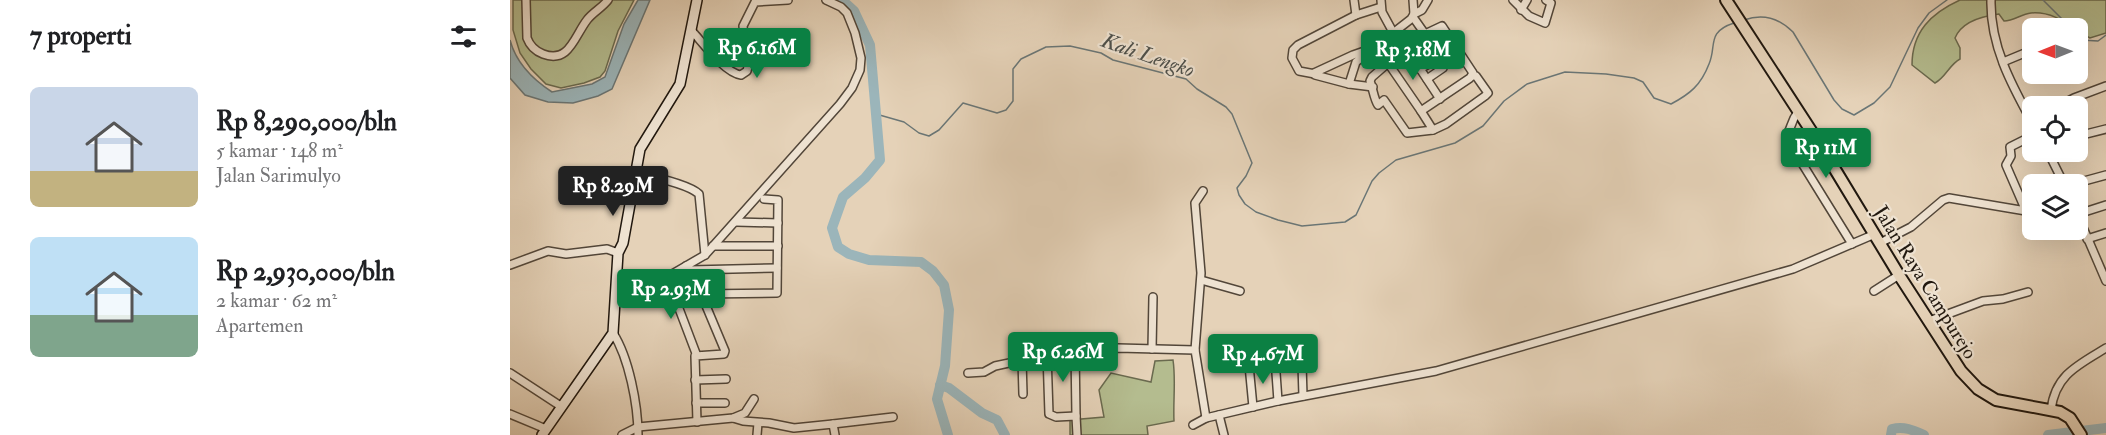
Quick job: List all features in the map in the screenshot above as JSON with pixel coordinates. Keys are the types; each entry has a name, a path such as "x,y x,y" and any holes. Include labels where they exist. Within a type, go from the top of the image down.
{"main road":[{"name":"Jalan Raya Campurejo","path":"1726,0 1961,371 1986,396 2016,405 2060,412 2070,418 2079,431"}],"street":[{"path":"526,0 529,43 544,55 559,57 566,53 588,19 608,0"},
{"path":"510,414 544,432 613,333 618,253 622,243 640,149 680,84 697,0"},
{"path":"692,31 723,64 735,74 741,75 747,71 749,62 743,26 750,15 753,4 788,0"},
{"path":"615,295 688,268 705,255 852,88 860,70 859,50 847,13 841,7 826,0"},
{"path":"1354,0 1356,15"},
{"path":"1413,0 1414,15 1425,34"},
{"path":"1349,84 1356,62 1422,10 1428,0"},
{"path":"1513,0 1529,16 1545,23 1551,3 1546,0"},
{"path":"1521,10 1527,0"},
{"path":"1991,0 1996,44 2022,103"},
{"path":"1373,89 1299,71 1292,58 1293,50 1298,45 1381,3 1382,12 1394,34"},
{"path":"1442,26 1473,73 1472,76 1479,80 1488,93 1485,96 1446,124 1433,130 1407,133 1384,100 1373,89 1370,81 1388,63 1425,34 1442,26"},
{"path":"1315,74 1376,47"},
{"path":"1407,49 1440,99"},
{"path":"2004,62 2022,54"},
{"path":"1345,59 1356,62"},
{"path":"1420,69 1436,60 1443,68 1427,79"},
{"path":"1388,63 1433,130"},
{"path":"1421,111 1472,76"},
{"path":"2079,96 2106,86"},
{"path":"1798,112 1791,121 1787,139 1852,244"},
{"path":"2088,134 2106,129"},
{"path":"2022,141 2010,147 2011,156 2006,165 2022,197"},
{"path":"635,173 695,190 699,194 705,255"},
{"path":"2088,180 2106,175"},
{"path":"1203,191 1195,203 1201,280 1195,350 1206,418"},
{"path":"1193,425 1206,418 1278,400 1436,371 1793,269 1852,244 1877,239 1911,227 1943,200 1949,198 2022,210"},
{"path":"700,294 776,293 778,200 764,200"},
{"path":"2088,211 2106,205"},
{"path":"736,222 778,223"},
{"path":"2088,239 2106,233"},
{"path":"2087,240 2106,281"},
{"path":"713,246 778,246"},
{"path":"510,265 548,251 566,254 607,249 618,253"},
{"path":"688,268 777,268"},
{"path":"688,268 725,351 724,354 697,356"},
{"path":"1874,291 1899,275"},
{"path":"667,277 697,356 695,356 697,422"},
{"path":"1201,280 1240,291"},
{"path":"1929,321 1983,301 2003,299 2028,292"},
{"path":"1152,349 1153,297"},
{"path":"613,333 621,345 635,406 638,431"},
{"path":"2051,410 2057,385 2082,361 2106,348"},
{"path":"968,373 984,372 995,366 1075,350 1195,350"},
{"path":"1075,350 1077,435"},
{"path":"1047,354 1049,414 1076,416"},
{"path":"1022,360 1023,394"},
{"path":"1302,364 1304,396"},
{"path":"1249,366 1253,407"},
{"path":"510,373 562,407"},
{"path":"1276,373 1278,400"},
{"path":"695,380 726,380"},
{"path":"622,435 733,418 745,413 754,399"},
{"path":"696,403 724,403"},
{"path":"1219,415 1224,435"},
{"path":"733,418 743,422 780,424 785,427 893,417"},
{"path":"757,435 758,423"},
{"path":"833,424 835,435"},
{"path":"784,435 785,427"}],"green space":[{"path":"513,0 634,0 618,31 605,71 600,77 561,88 546,84 531,69 520,53 513,30"},
{"path":"1960,0 2106,0 2106,33 2088,37 2088,18 2057,18 2031,13 2004,21 1999,14 1980,18 1968,23 1958,32 1955,38 1960,48 1960,59 1935,83 1912,65 1913,53 1915,43 1925,25"},
{"path":"1173,360 1174,421 1147,426 1148,435 1070,435 1070,420 1104,417 1099,390 1111,373 1151,382 1155,361"}],"water":[{"path":"638,0 650,0 612,89 598,96 573,103 548,102 525,95 510,78 510,40 516,56 526,70 552,92 592,84 605,77 624,24"}],"waterway":[{"path":"842,0 854,11 870,45 880,160 865,178 843,197 832,228 838,247 849,254 869,260 921,262 933,271 944,285 949,310 945,366 937,399 948,435"},
{"name":"Kali Lengko","path":"1744,20 1764,17 1776,20 1788,27 1834,100 1842,109 1854,115 1874,103 1890,87 1918,28 1929,13 1947,0"},
{"name":"Kali Lengko","path":"2043,0 2061,18"},
{"name":"Kali Lengko","path":"876,114 904,122 919,133 929,136 939,130 963,103 997,113 1006,110 1013,101 1013,69 1021,59 1046,47 1070,46 1101,53 1113,60 1186,79 1197,89 1226,107 1232,114 1252,163 1237,188 1245,204 1256,212 1302,226 1345,222 1356,215 1372,181 1396,160 1455,143 1483,126 1504,101 1527,84 1565,72 1606,74 1634,78 1643,82 1654,98 1671,104 1698,83 1709,64 1716,35 1734,23"},
{"name":"Kali Lengko","path":"2088,40 2098,41 2106,35"},
{"path":"940,385 949,388 982,413 997,420 1005,435"},
{"path":"1891,435 1892,429 1901,428 1924,435"},
{"path":"2048,435 2106,428"}]}
